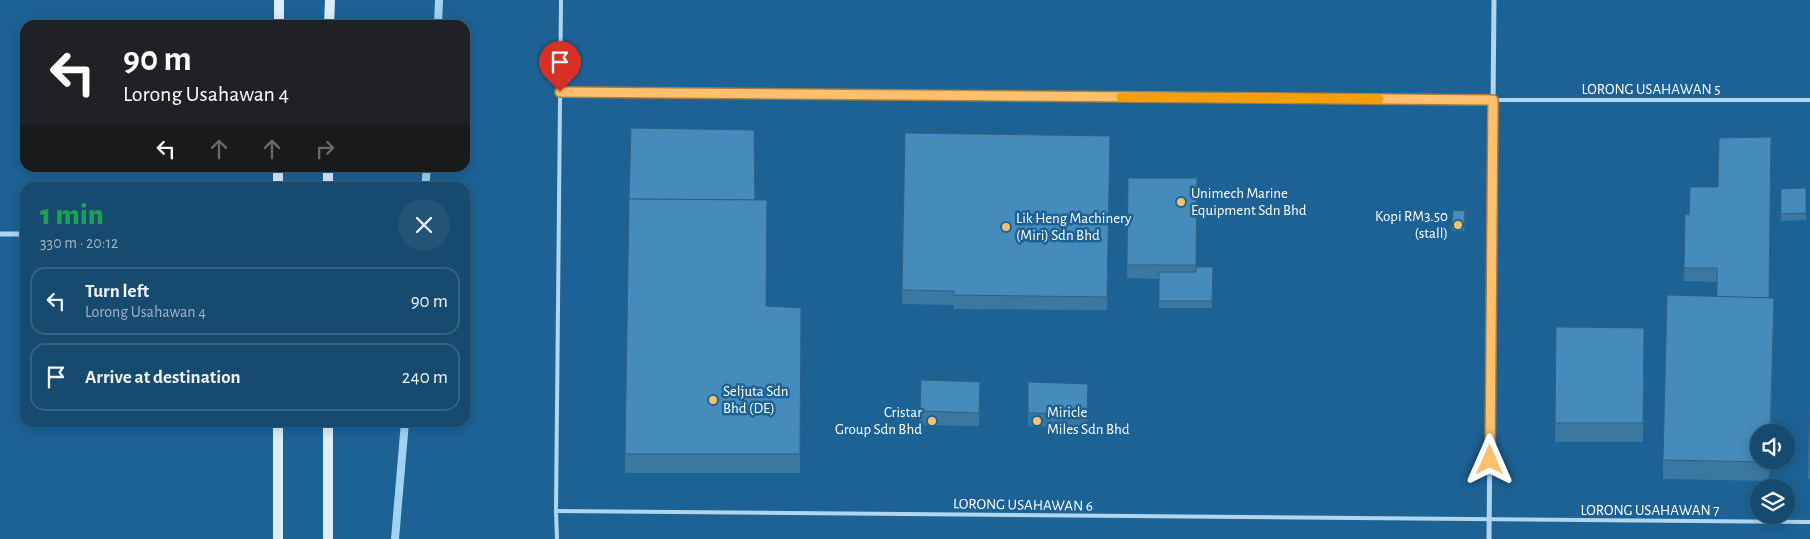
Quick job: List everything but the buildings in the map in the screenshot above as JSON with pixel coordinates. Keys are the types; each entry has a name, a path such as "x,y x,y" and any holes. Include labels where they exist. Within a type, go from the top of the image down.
{"main road":[{"path":"279,0 279,20"},
{"path":"329,20 330,0"},
{"path":"278,427 278,539"},
{"path":"328,427 328,539"}],"street":[{"path":"1490,539 1494,0"},
{"path":"0,234 20,234"}],"lane":[{"path":"557,539 561,0"},
{"name":"LORONG USAHAWAN 5","path":"560,92 1493,100 1810,100"},
{"name":"LORONG USAHAWAN 6","path":"556,512 1490,520"},
{"name":"LORONG USAHAWAN 7","path":"1490,520 1810,522"}],"waterway":[{"path":"438,20 439,0"},
{"path":"426,182 427,172"},
{"path":"395,539 405,427"}],"slow traffic":[{"path":"1121,97 1379,99"}],"place":[{"name":"Unimech Marine Equipment Sdn Bhd","path":"1181,202"},
{"name":"Kopi RM3.50 (stall)","path":"1458,225"},
{"name":"Lik Heng Machinery (Miri) Sdn Bhd","path":"1006,227"},
{"name":"Seljuta Sdn Bhd (DE)","path":"713,400"},
{"name":"Cristar Group Sdn Bhd","path":"932,421"},
{"name":"Miricle Miles Sdn Bhd","path":"1037,421"}],"route":[{"path":"560,92 1493,100 1490,460"}]}
